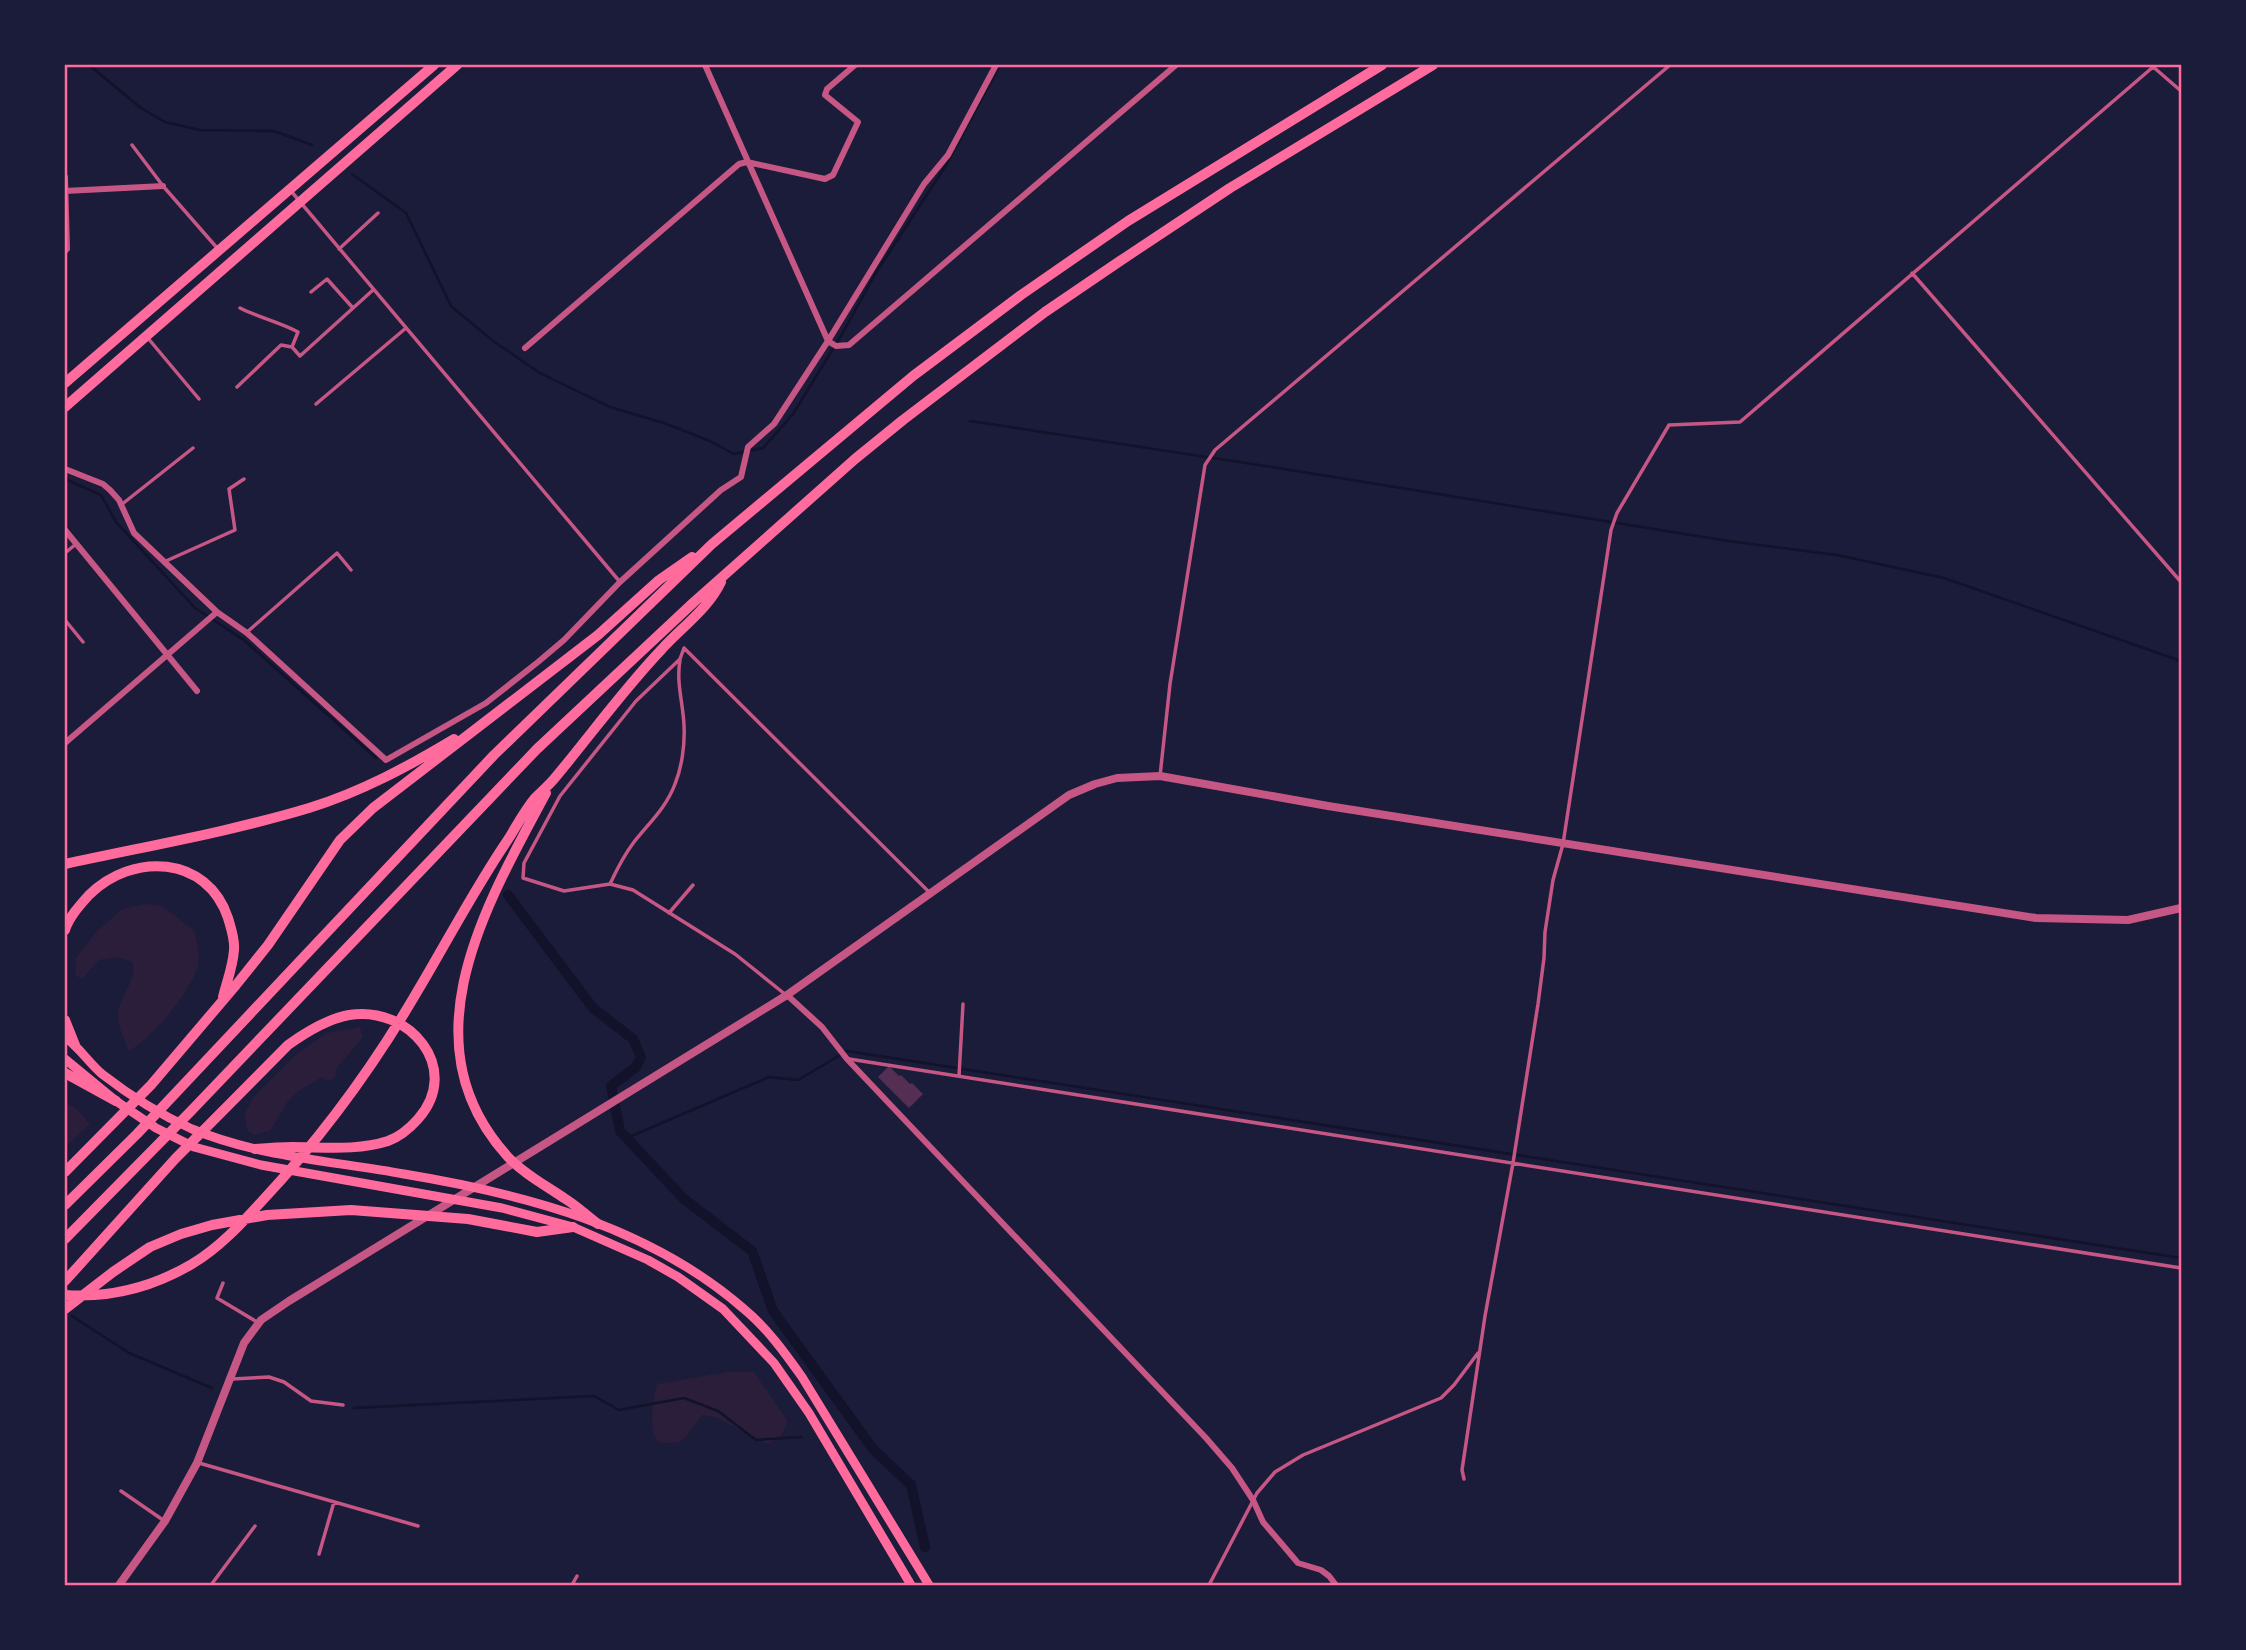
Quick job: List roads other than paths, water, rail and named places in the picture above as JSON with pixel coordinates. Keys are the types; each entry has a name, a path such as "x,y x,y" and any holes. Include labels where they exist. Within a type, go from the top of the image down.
{"highway":[{"path":"65,1206 137,1134 495,755 712,544 912,376 1021,295 1128,221 1382,65"},
{"path":"65,1239 537,749 694,601 874,444 1045,312 1230,188 1433,65"},
{"path":"65,1172 151,1085 236,985 340,841 373,808 598,635 659,580 712,544"},
{"path":"65,1295 106,1294 152,1283 192,1264 210,1252 242,1223 293,1169 346,1099 414,997 496,857 535,799 621,695 715,595 722,578"},
{"path":"65,864 205,836 312,807 401,770 468,731 515,699"},
{"path":"552,781 506,867 481,923 465,974 458,1014 457,1040 466,1082 478,1116 496,1142 510,1159 529,1175 567,1199 598,1224"},
{"path":"65,930 82,903 96,888 114,876 136,868 177,868 211,887 223,904 232,930 234,949 223,999"},
{"path":"65,1281 175,1159 288,1045 305,1033 352,1014 373,1015 413,1031 427,1049 435,1072 433,1093 428,1105 413,1125 390,1140 347,1148 255,1149"},
{"path":"65,1020 75,1045"},
{"path":"65,1073 116,1101"},
{"path":"65,1309 150,1247 212,1225 267,1215 351,1210 386,1211 468,1219 537,1232 573,1227"}],"main road":[{"path":"65,383 434,65"},
{"path":"65,407 457,65"},
{"path":"65,1037 101,1072 166,1116 233,1144 503,1193 598,1224 680,1261 731,1298 769,1334 802,1377 929,1585"},
{"path":"65,1059 116,1101 179,1141 225,1157 261,1165 502,1208 573,1227 648,1260 678,1277 713,1301 743,1328 774,1363 809,1413 911,1585"}],"street":[{"path":"705,65 828,341 836,346 849,345 1176,65"},
{"path":"525,348 739,164 747,162 825,179 833,175 859,122 825,94 827,89 855,65"},
{"path":"65,469 103,484 110,490 121,505 134,533 166,561 215,613 246,633 386,760 486,703 564,640 620,582 721,489 741,477 748,447 774,424 828,341 924,184 948,155 996,65"},
{"path":"65,177 65,251"},
{"path":"65,191 163,186"},
{"path":"65,530 197,691"},
{"path":"65,743 215,613"},
{"path":"119,1585 165,1521 197,1463 244,1343 259,1323 289,1301 787,995 1069,795 1095,784 1117,778 1160,776 1328,806 2035,918 2128,920 2181,908"},
{"path":"787,995 822,1027 847,1059 1206,1438 1232,1468 1253,1500 1263,1522 1298,1563 1321,1570 1336,1585"}],"lane":[{"path":"1160,776 1170,684 1205,465 1213,454 1670,65"},
{"path":"1464,1479 1462,1470 1480,1350 1516,1148 1538,1004 1553,880 1563,844 1615,518 1669,425 1740,422 2152,66 2181,92"},
{"path":"132,145 163,186 219,250"},
{"path":"290,190 620,582"},
{"path":"339,248 378,213"},
{"path":"1912,273 2181,582"},
{"path":"311,292 327,279 353,308"},
{"path":"237,387 281,345 292,347 300,356 374,290"},
{"path":"240,308 298,332 292,347"},
{"path":"316,404 406,328"},
{"path":"146,336 200,399"},
{"path":"121,505 193,448"},
{"path":"166,561 235,530 229,489 244,479"},
{"path":"65,553 76,544"},
{"path":"246,633 337,553 351,570"},
{"path":"65,620 83,642"},
{"path":"610,884 619,864 666,803 676,782 683,754 685,727 678,673 684,648 931,894"},
{"path":"680,659 636,701 560,796 524,863 523,878 564,891 610,884 633,890 735,954 787,995"},
{"path":"669,913 693,885"},
{"path":"959,1076 963,1004"},
{"path":"847,1059 2181,1268"},
{"path":"223,1283 217,1298 259,1323"},
{"path":"1209,1585 1253,1500 1269,1478 1293,1460 1441,1398 1480,1350"},
{"path":"230,1379 269,1377 284,1382 311,1401 343,1405"},
{"path":"197,1463 418,1526"},
{"path":"121,1491 165,1521"},
{"path":"319,1554 334,1502"},
{"path":"211,1585 255,1526"},
{"path":"572,1585 577,1576"}],"waterway":[{"path":"89,65 141,108 165,122 200,130 274,131 312,145"},
{"path":"352,174 406,213 451,306 493,341 540,373 610,407 664,423 710,441 734,454 763,448 793,414 877,271 945,167 1000,65"},
{"path":"970,421 1728,541 1837,555 1944,578 2181,661"},
{"path":"65,479 101,495 116,522 195,608 244,640 376,758"},
{"path":"508,895 593,1008 633,1039 641,1057 636,1067 611,1086 620,1131 684,1199 752,1251 773,1311 873,1449 911,1485 925,1547"},
{"path":"627,1138 769,1077 798,1080 847,1051 2181,1258"},
{"path":"72,1316 129,1353 212,1388"},
{"path":"354,1408 594,1396 619,1410 684,1398 718,1411 756,1440 801,1437"}]}
